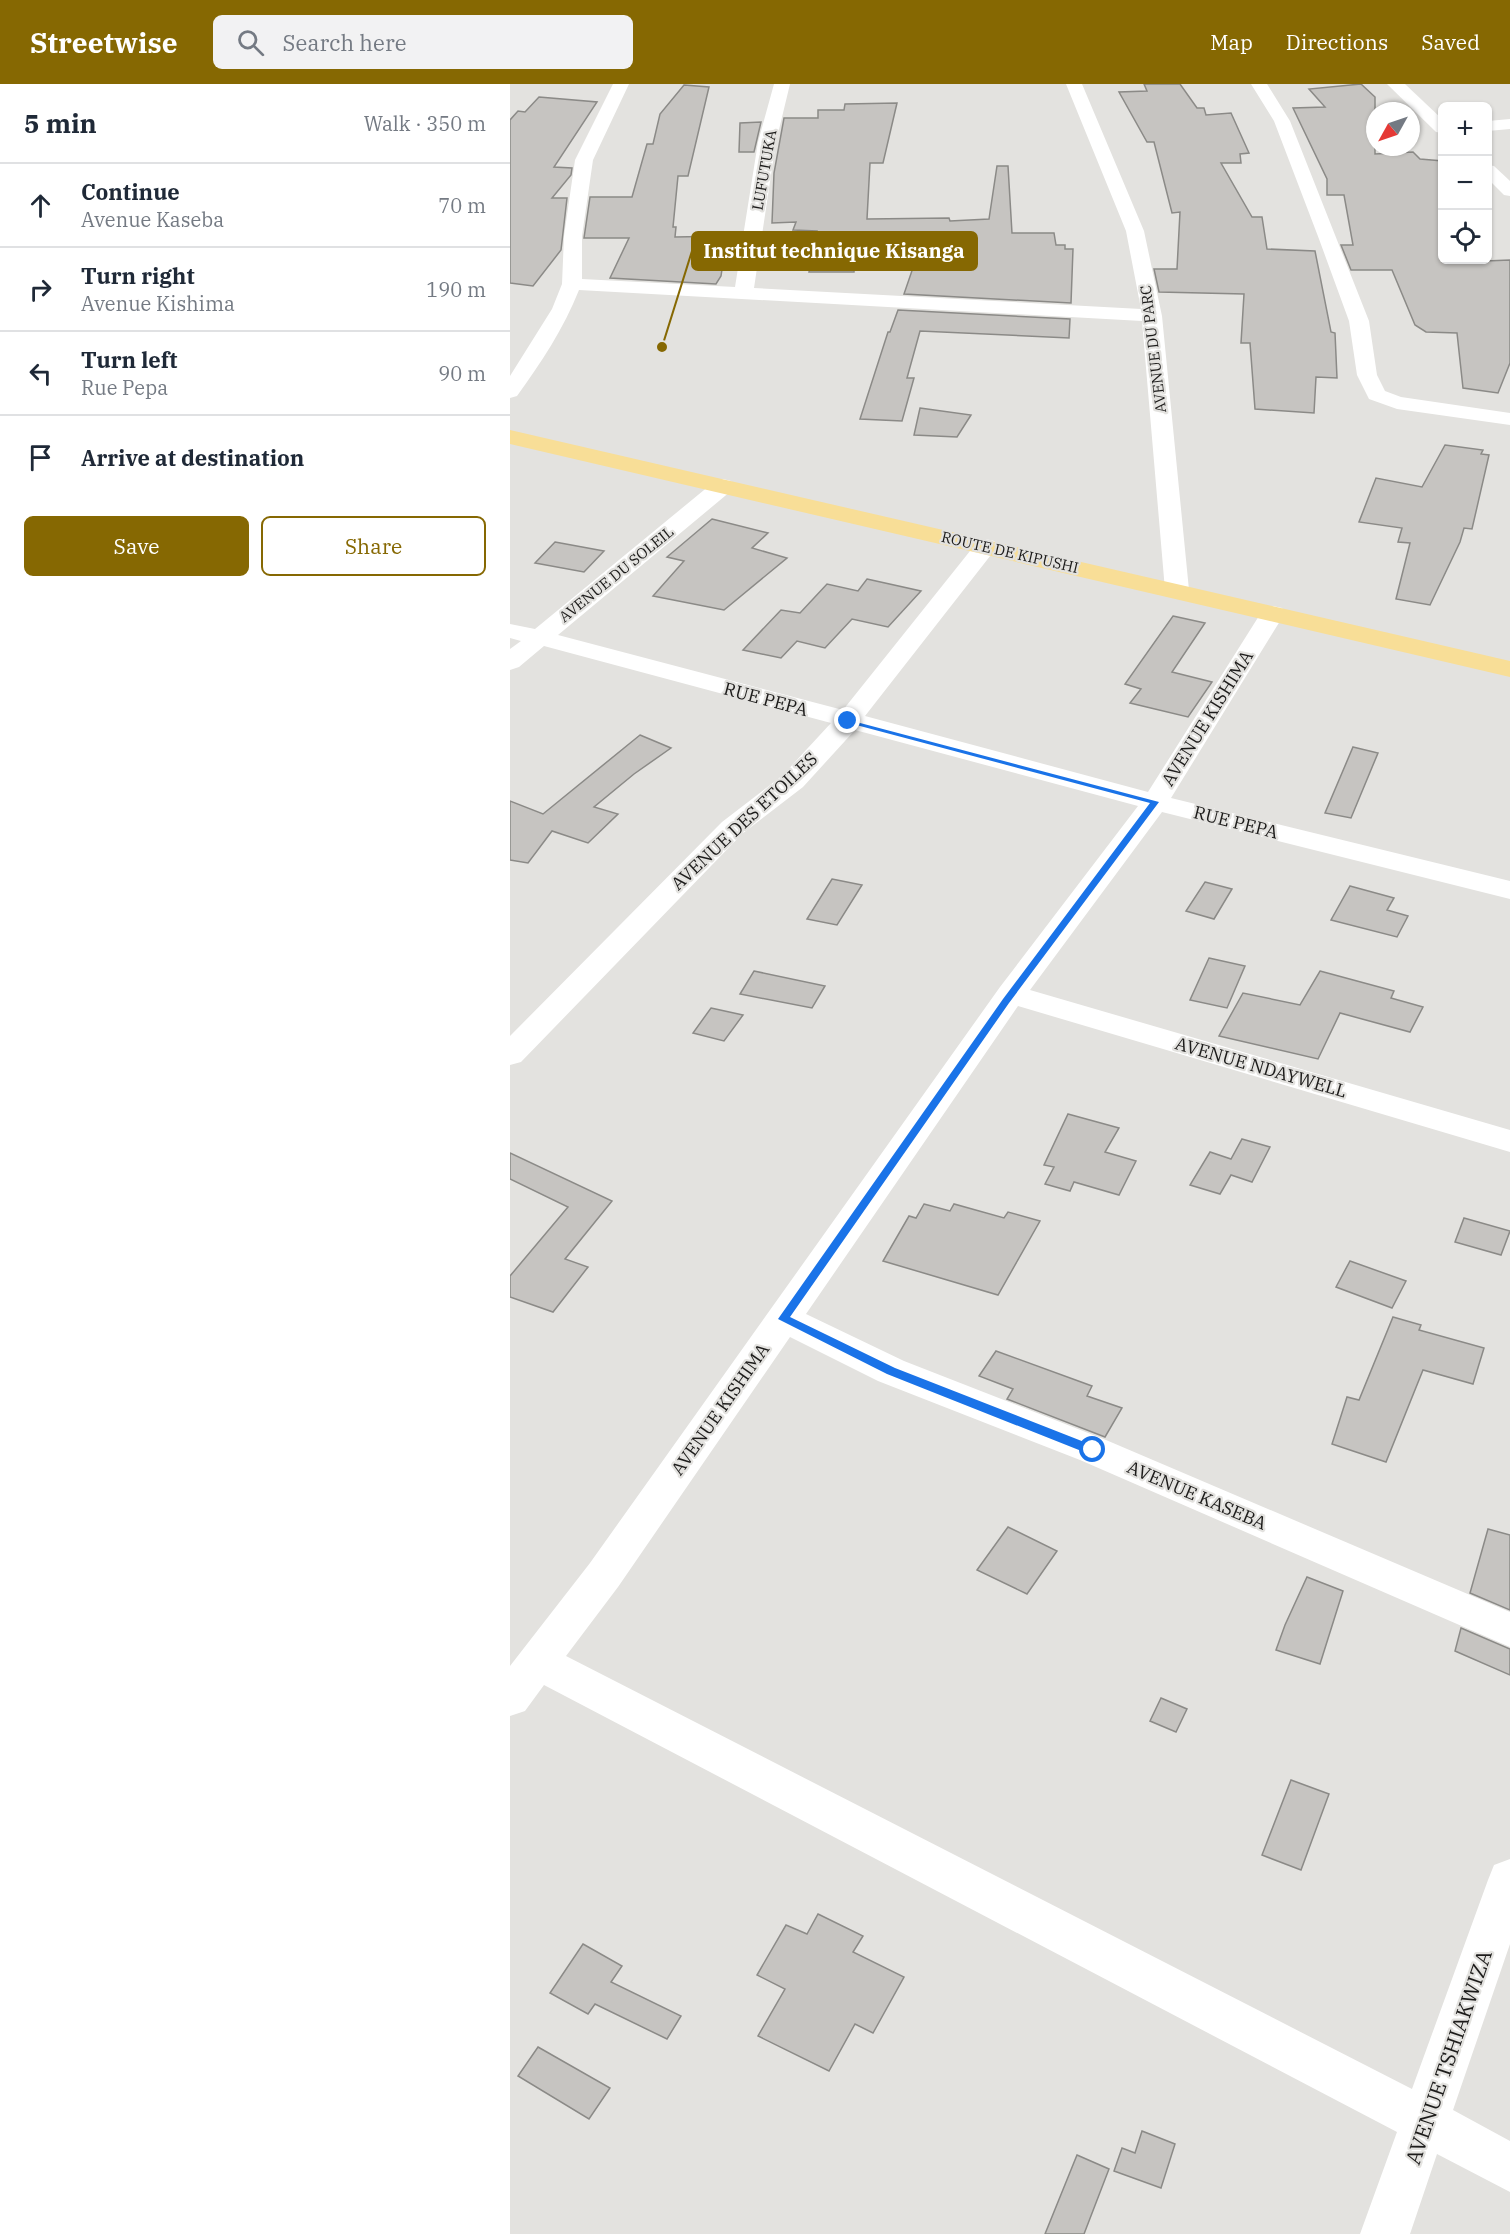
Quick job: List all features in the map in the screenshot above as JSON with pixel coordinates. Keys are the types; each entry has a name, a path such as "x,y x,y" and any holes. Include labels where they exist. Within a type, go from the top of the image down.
{"main road":[{"name":"ROUTE DE KIPUSHI","path":"510,437 1510,669"}],"street":[{"path":"510,392 562,309 572,284 573,236 584,160 621,84"},
{"path":"782,84 800,84"},
{"name":"LUFUTUKA","path":"744,291 767,142 782,84"},
{"name":"AVENUE DU PARC","path":"1074,84 1135,231 1152,316 1177,590"},
{"path":"1259,84 1282,122 1329,239 1359,321 1367,375 1376,395 1397,403 1510,419"},
{"path":"1395,84 1438,123"},
{"path":"1492,126 1510,124"},
{"path":"1492,173 1508,187"},
{"path":"572,284 744,291 1152,316"},
{"name":"AVENUE DU SOLEIL","path":"510,662 723,486"},
{"name":"AVENUE DES ETOILES","path":"510,1055 732,828 793,781 848,721 986,546"},
{"name":"AVENUE KISHIMA","path":"510,1698 604,1575 1011,994 1155,802 1273,613"},
{"name":"RUE PEPA","path":"510,631 1155,802 1510,890"},
{"name":"AVENUE NDAYWELL","path":"1011,994 1510,1141"},
{"name":"AVENUE KASEBA","path":"783,1319 891,1371 1093,1450 1510,1630"},
{"path":"538,1662 1426,2122 1510,2168"},
{"name":"AVENUE TSHIAKWIZA","path":"1385,2234 1510,1880"}],"building":[{"path":"1144,84 1180,84 1197,108 1204,108 1206,115 1231,113 1249,153 1240,154 1241,163 1221,163 1252,217 1262,217 1267,249 1315,251 1331,332 1335,333 1337,378 1316,377 1314,413 1255,409 1250,343 1241,343 1244,294 1159,292 1154,269 1177,269 1180,212 1172,213 1154,142 1147,142 1119,92 1147,91"},
{"path":"1361,84 1375,97 1375,102 1366,102 1366,156 1417,156 1420,159 1438,161 1438,264 1492,264 1492,261 1510,260 1510,363 1498,393 1463,388 1457,333 1426,332 1415,325 1392,270 1351,270 1341,245 1353,245 1344,195 1327,195 1327,179 1293,108 1325,107 1309,89"},
{"path":"684,85 709,87 688,176 678,176 673,227 676,227 675,237 727,236 721,276 716,284 610,278 629,238 584,238 590,197 632,197 647,144 653,144 660,114"},
{"path":"539,97 597,102 554,167 572,168 571,175 552,198 567,198 561,250 533,286 510,283 510,120 518,111 525,112"},
{"path":"897,103 883,163 870,163 867,219 949,218 950,221 989,219 997,166 1008,166 1012,233 1054,233 1056,245 1065,245 1065,249 1073,249 1071,303 904,294 916,259 855,255 854,272 809,272 817,231 793,230 796,222 772,223 774,173 784,118 818,118 818,110 844,110 845,104"},
{"path":"761,122 754,152 739,152 740,123"},
{"path":"898,310 1070,319 1069,338 920,331 907,378 914,378 902,421 860,419 888,332 890,332"},
{"path":"920,408 971,415 957,437 914,435"},
{"path":"1445,445 1483,450 1481,454 1489,455 1472,529 1464,528 1460,542 1430,605 1396,599 1410,543 1398,542 1402,528 1359,522 1376,478 1422,487"},
{"path":"712,519 768,533 752,548 787,558 724,610 653,596 684,561 667,557"},
{"path":"555,542 604,551 584,572 535,563"},
{"path":"867,579 921,591 888,627 852,619 825,648 797,641 781,658 743,650 781,610 800,613 827,584 858,591"},
{"path":"1173,616 1205,623 1172,672 1212,682 1188,717 1130,703 1141,689 1125,684"},
{"path":"640,735 671,748 634,774 594,807 618,814 588,843 552,831 528,863 510,860 510,801 543,814"},
{"path":"1353,747 1378,753 1351,818 1325,813"},
{"path":"832,879 862,885 837,925 807,919"},
{"path":"1205,882 1232,889 1214,919 1186,911"},
{"path":"1350,886 1394,898 1387,910 1408,916 1397,937 1331,920"},
{"path":"1209,958 1245,966 1227,1008 1190,1000"},
{"path":"754,971 825,986 812,1008 740,994"},
{"path":"1320,971 1394,991 1391,998 1423,1007 1410,1032 1340,1013 1318,1059 1219,1036 1243,993 1300,1005"},
{"path":"711,1008 743,1015 724,1041 693,1033"},
{"path":"1068,1114 1119,1128 1105,1152 1136,1161 1119,1195 1074,1182 1070,1191 1045,1184 1054,1167 1044,1165"},
{"path":"1242,1139 1270,1147 1252,1182 1231,1175 1220,1194 1190,1185 1210,1152 1231,1159"},
{"path":"510,1153 612,1201 565,1259 588,1267 553,1312 510,1297 510,1276 568,1207 510,1179"},
{"path":"924,1204 950,1211 954,1204 1004,1218 1008,1212 1040,1221 998,1295 883,1261 909,1216 916,1218"},
{"path":"1464,1218 1510,1231 1501,1255 1455,1242"},
{"path":"1350,1261 1406,1281 1392,1308 1336,1287"},
{"path":"1393,1317 1421,1325 1419,1330 1484,1348 1473,1384 1423,1370 1386,1462 1332,1444 1347,1397 1359,1400"},
{"path":"996,1351 1092,1386 1087,1396 1122,1408 1105,1437 1007,1399 1013,1389 979,1376"},
{"path":"1008,1527 1057,1551 1027,1594 977,1570"},
{"path":"1488,1529 1510,1535 1510,1610 1470,1593"},
{"path":"1307,1577 1343,1591 1320,1664 1276,1650"},
{"path":"1461,1628 1510,1649 1510,1675 1455,1651"},
{"path":"1161,1698 1187,1709 1176,1732 1150,1721"},
{"path":"1291,1780 1329,1794 1301,1870 1262,1855"},
{"path":"818,1914 863,1936 853,1952 904,1977 873,2033 855,2024 829,2071 758,2036 785,1989 757,1975 786,1925 807,1934"},
{"path":"583,1944 622,1966 611,1982 681,2016 667,2039 595,2004 588,2014 550,1993"},
{"path":"538,2047 610,2088 589,2119 518,2076"},
{"path":"1142,2131 1175,2144 1161,2188 1114,2171 1122,2148 1135,2153"},
{"path":"1077,2155 1109,2169 1084,2234 1045,2234"}],"place":[{"name":"Institut technique Kisanga","path":"662,347"}],"route":[{"path":"848,721 1155,802 1006,1001 783,1319 891,1371 1093,1450"}]}
